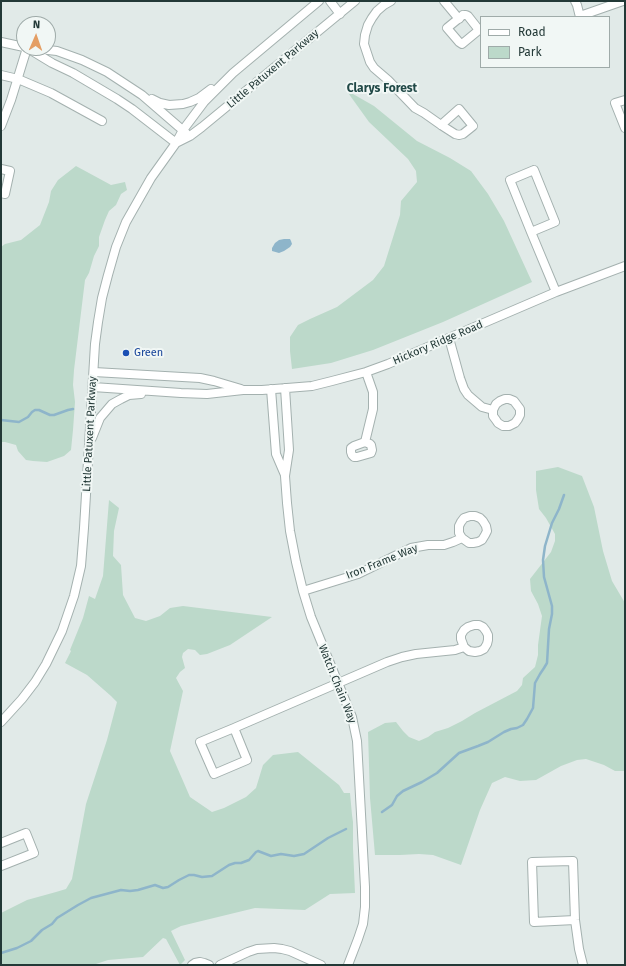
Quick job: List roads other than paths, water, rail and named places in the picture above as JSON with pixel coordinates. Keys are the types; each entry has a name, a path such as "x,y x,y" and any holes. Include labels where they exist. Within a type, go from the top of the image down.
{"street":[{"name":"Little Patuxent Parkway","path":"1,722 22,698 42,670 62,631 74,596 81,566 95,344 101,304 108,275 116,247 126,222 151,178 176,143 183,130 204,102 233,73 319,1"},
{"path":"330,1 340,14"},
{"name":"Little Patuxent Parkway","path":"176,143 190,136 218,114 355,1"},
{"path":"391,1 377,11 368,25 364,44 370,62 374,68 415,108 441,125"},
{"path":"444,1 459,18"},
{"path":"574,1 577,5 580,16"},
{"path":"583,16 622,1"},
{"path":"1,42 16,45"},
{"path":"56,51 82,60 107,72 142,95 190,136"},
{"path":"1,126 12,100 25,56"},
{"path":"42,56 117,99 176,143"},
{"path":"142,95 160,103 169,105 183,104 199,98 233,73"},
{"path":"1,75 18,79 51,93 102,121"},
{"path":"625,100 615,103 625,128"},
{"path":"1,169 10,172 5,194 1,193"},
{"path":"531,232 555,222 534,170 510,180 531,232 556,292"},
{"name":"Hickory Ridge Road","path":"93,387 207,394 243,390 312,386 349,377 388,364 556,292 625,266"},
{"path":"449,338 460,378 468,396 482,407 493,410"},
{"name":"Hickory Ridge Road","path":"94,372 200,378 243,390"},
{"path":"365,442 374,400 373,392 366,372"},
{"name":"Watch Chain Way","path":"285,388 289,450 285,476 290,531 296,562 302,591 320,640 352,717 357,740 365,907 363,924 348,965"},
{"name":"Watch Chain Way","path":"271,389 276,454 285,476"},
{"path":"90,442 100,418 112,404 129,395 160,392"},
{"name":"Iron Frame Way","path":"302,591 358,574 412,548 428,545 444,545 462,538"},
{"path":"234,728 248,760 214,774 200,742 387,662 416,654 455,650 464,647"},
{"path":"1,843 26,833 34,852 1,866"},
{"path":"575,920 534,922 532,862 573,861 575,920 579,950 583,965"},
{"path":"220,965 248,952 282,948 321,965"},
{"path":"192,965 200,962 209,965"}],"water":[{"path":"284,239 290,239 292,244 290,247 279,253 272,251 275,243"}],"waterway":[{"path":"1,420 19,422 28,417 35,410 54,415 73,409"},
{"path":"382,812 392,805 397,796 403,791 437,773 459,753 488,742 504,732 517,728 523,725 527,719 533,708 535,683 547,663 552,606 544,577 543,560 545,546 552,523 564,495"},
{"path":"1,953 17,948 31,941 57,918 91,898 121,890 138,890 155,885 163,888 168,887 189,875 202,877 212,876 229,865 249,860 258,851 271,856 281,854 294,856 304,854 328,838 346,829"}],"place":[{"name":"Green","path":"126,353"}],"district":[{"name":"Clarys Forest","path":"382,89"}]}
